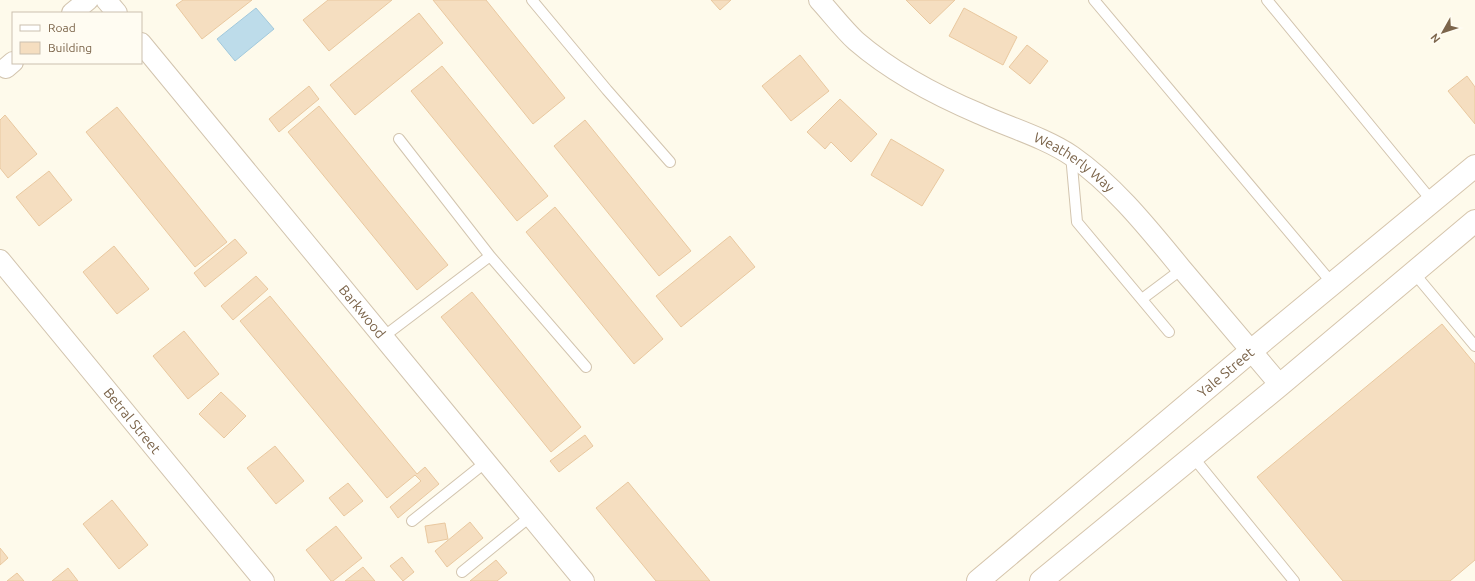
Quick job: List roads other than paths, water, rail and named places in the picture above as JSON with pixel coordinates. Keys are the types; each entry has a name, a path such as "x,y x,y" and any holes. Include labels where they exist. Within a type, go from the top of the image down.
{"main road":[{"name":"Yale Street","path":"978,581 1475,166"},
{"path":"1041,581 1280,385 1475,221"}],"street":[{"path":"73,12 88,0"},
{"path":"106,0 116,12"},
{"name":"Weatherly Way","path":"819,0 856,40 898,73 938,95 1040,139 1071,155 1116,192 1280,385"},
{"name":"Barkwood","path":"142,44 584,581"},
{"name":"Betral Street","path":"0,260 264,581"}],"lane":[{"path":"532,0 606,90 670,162"},
{"path":"1094,0 1332,284"},
{"path":"1267,0 1432,201"},
{"path":"399,139 490,256 586,367"},
{"path":"1071,155 1077,222 1169,332"},
{"path":"383,337 490,256"},
{"path":"1142,299 1182,269"},
{"path":"1414,272 1475,346"},
{"path":"1193,457 1294,581"},
{"path":"412,521 486,462"},
{"path":"462,572 531,516"}],"water":[{"path":"256,8 274,29 235,61 217,39"}]}
